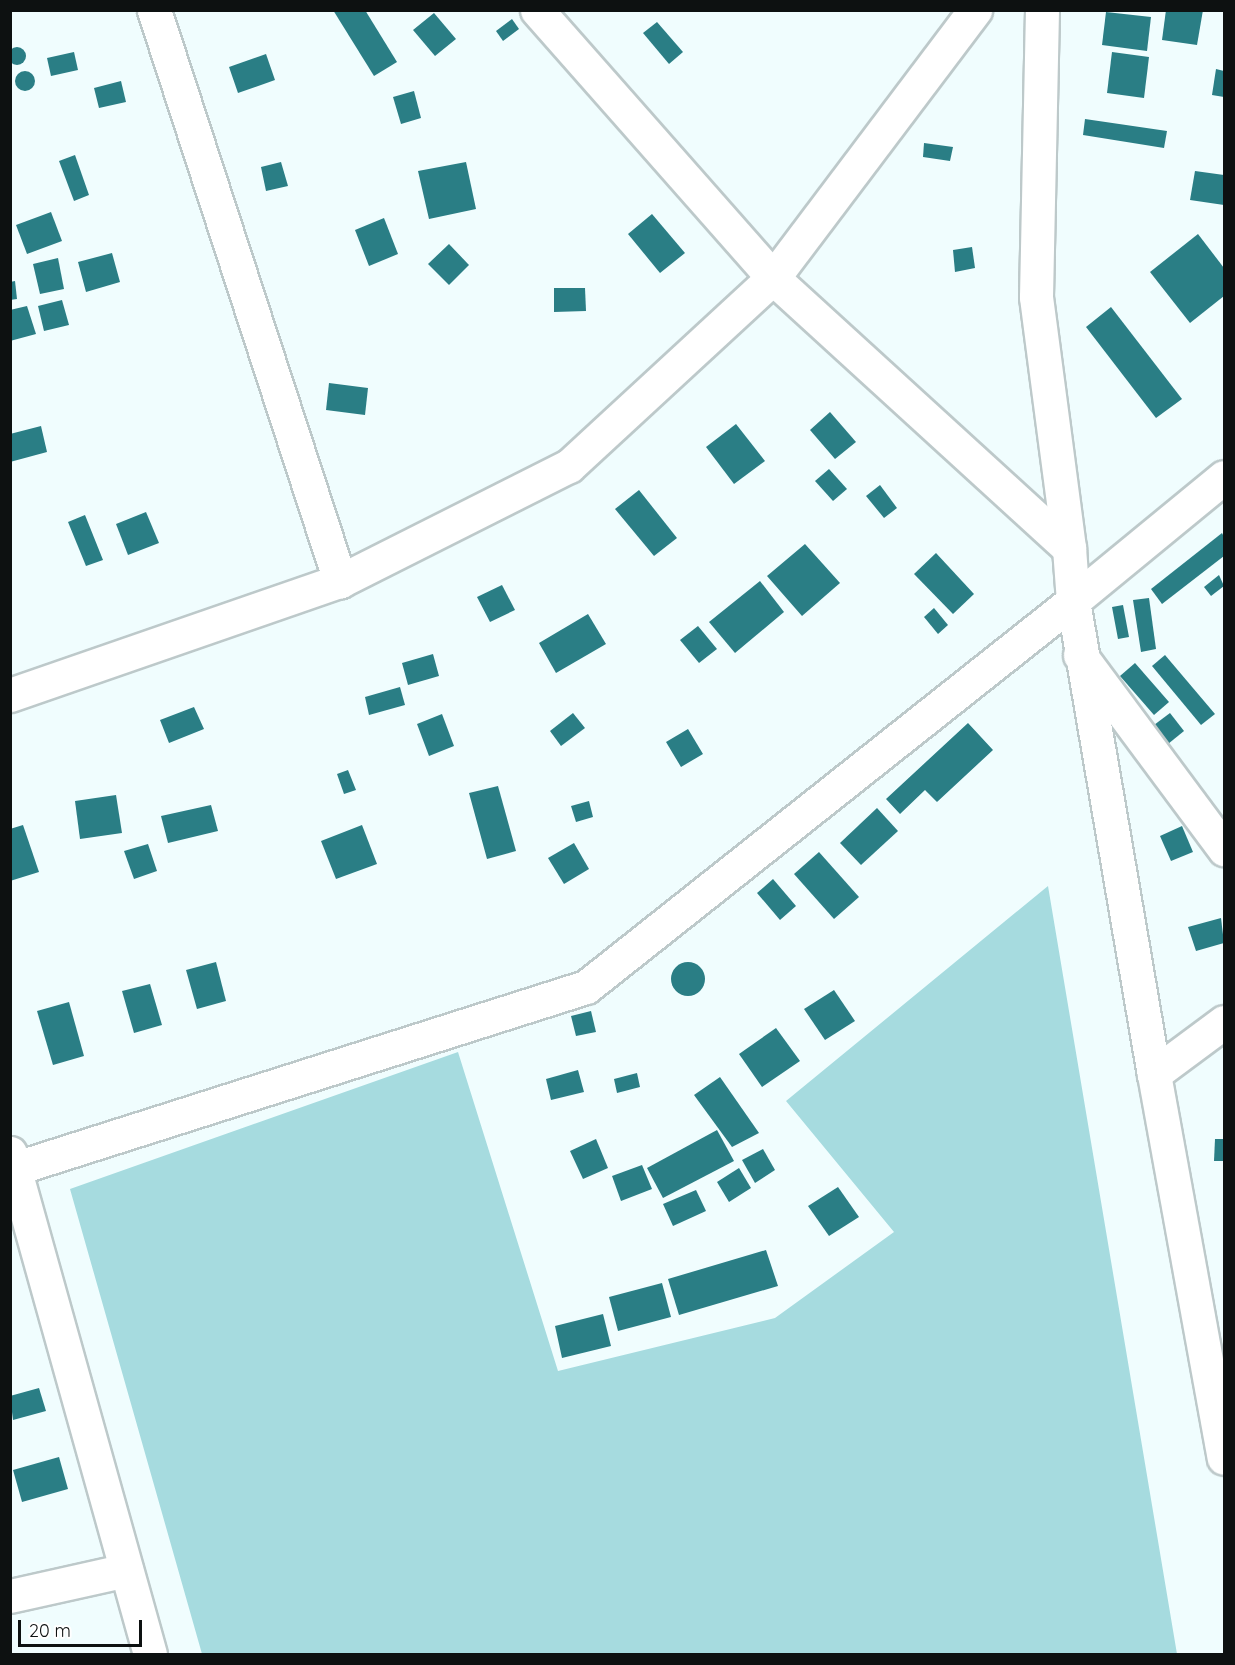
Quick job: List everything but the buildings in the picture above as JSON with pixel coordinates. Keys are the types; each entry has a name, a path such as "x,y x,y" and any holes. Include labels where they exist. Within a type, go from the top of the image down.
{"street":[{"path":"154,10 340,581"},
{"path":"537,10 773,278 1069,548"},
{"path":"10,695 340,581 569,466 773,278 975,10"},
{"path":"1042,10 1036,297 1069,548 1073,601 1080,655 1224,1458"},
{"path":"150,1654 12,1164 586,987 1073,601 1224,477"},
{"path":"1080,655 1224,849"},
{"path":"1154,1074 1224,1022"},
{"path":"10,1596 126,1570"}],"shaded area":[{"path":"1048,886 1177,1654 202,1654 70,1189 458,1052 558,1371 775,1318 894,1232 786,1101"}]}
